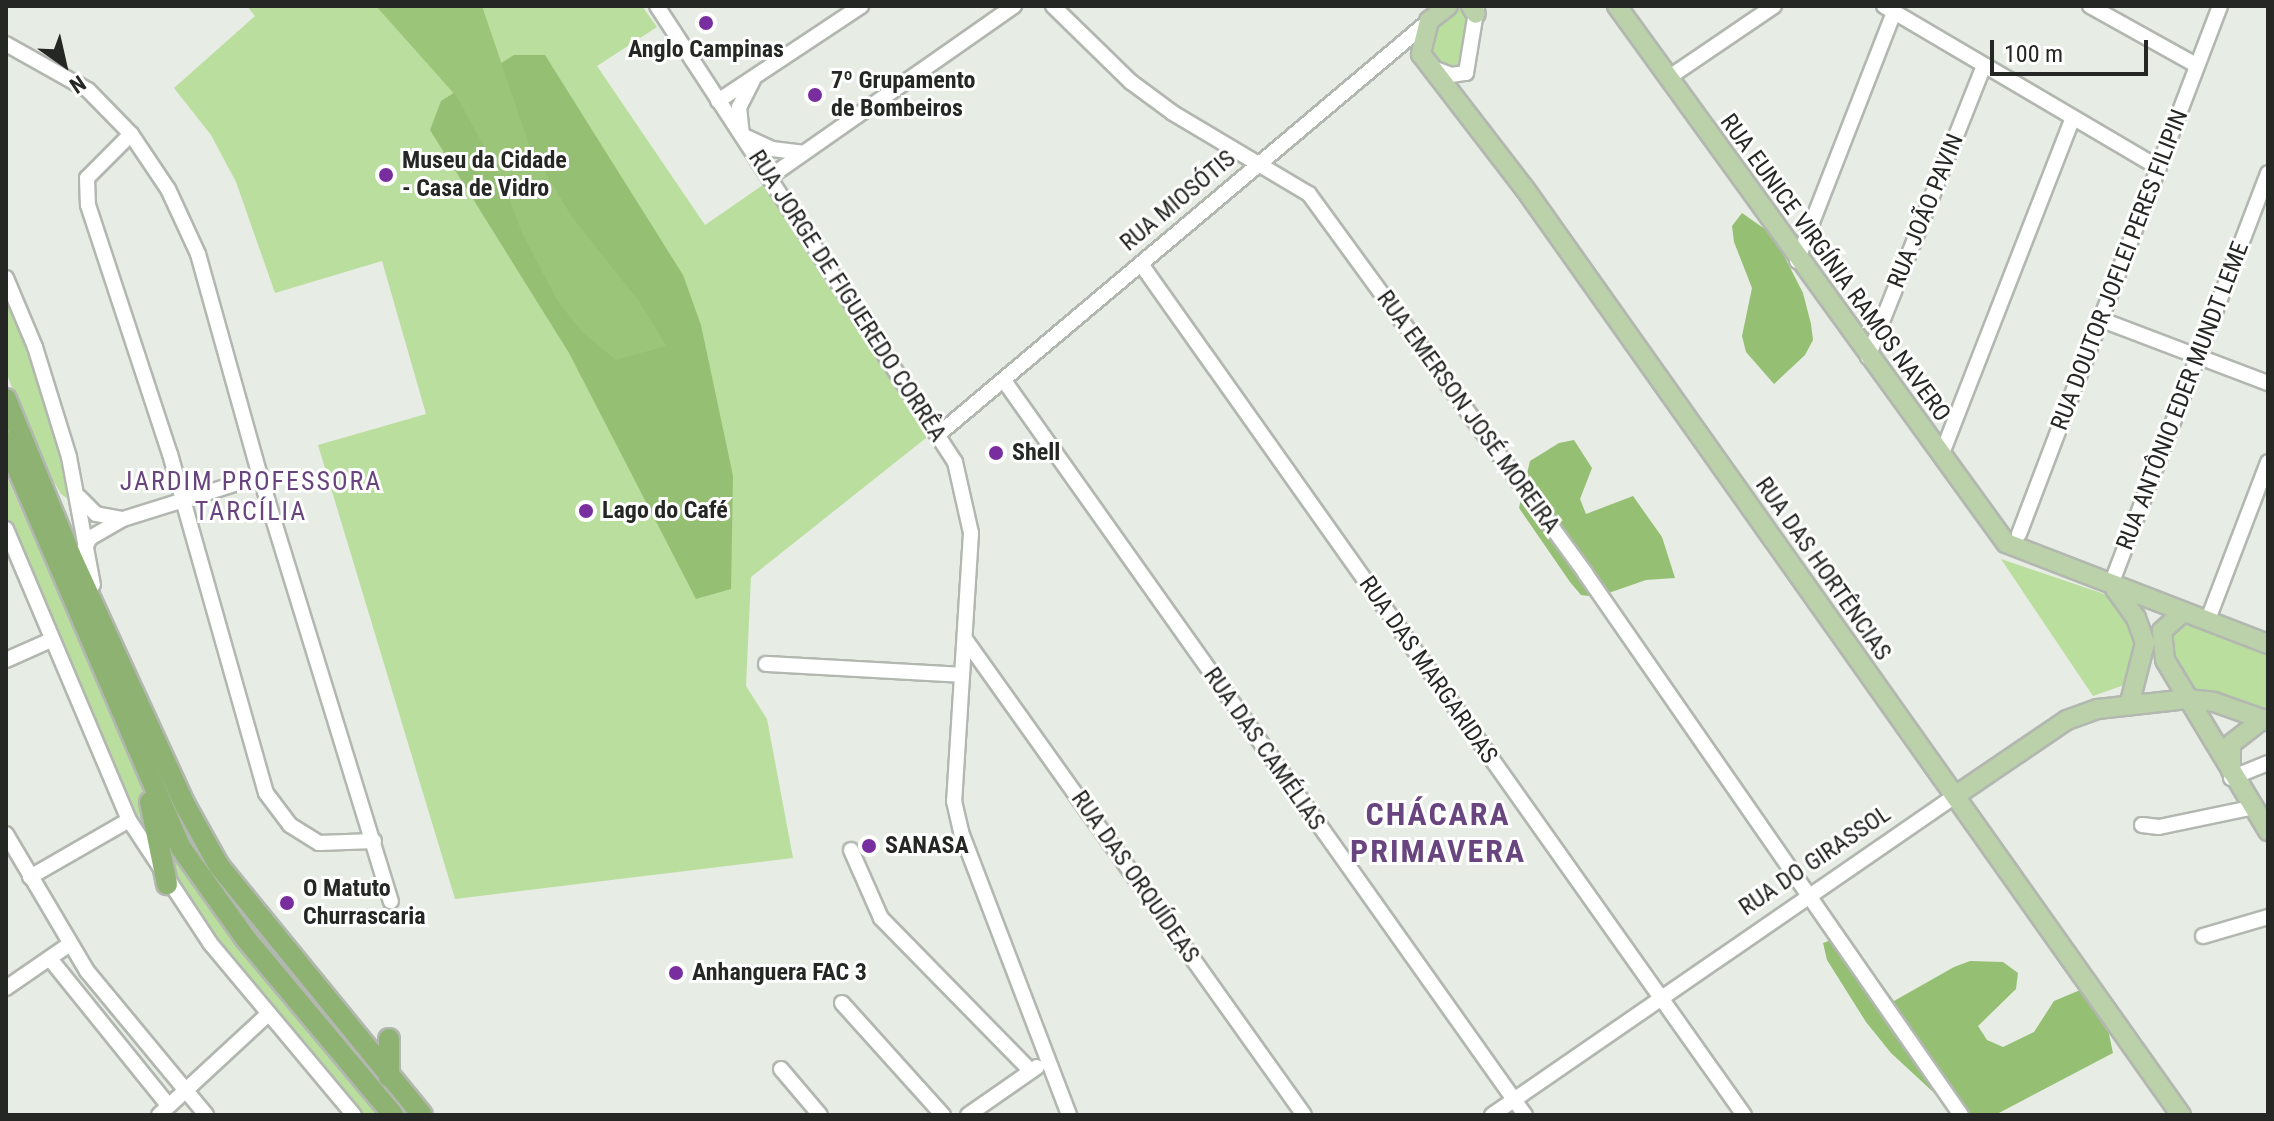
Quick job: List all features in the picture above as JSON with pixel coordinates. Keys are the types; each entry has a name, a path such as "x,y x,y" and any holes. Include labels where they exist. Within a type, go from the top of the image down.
{"highway":[{"path":"6,399 114,650 185,805 219,866 422,1115"},
{"path":"6,442 181,848 216,902 393,1115"},
{"path":"146,771 167,884"},
{"path":"389,1039 389,1077"}],"main road":[{"name":"RUA MIOSÓTIS","path":"1429,21 1448,6"},
{"name":"RUA EUNICE VIRGÍNIA RAMOS NAVERO","path":"1617,6 1797,261 1993,528 2020,543"},
{"path":"1427,61 1429,21"},
{"name":"RUA DAS HORTÊNCIAS","path":"1427,61 1525,189 2181,1115"},
{"path":"2020,543 2114,580 2182,613 2268,644"},
{"path":"2114,580 2136,618 2145,643 2130,702"},
{"path":"2182,613 2162,631 2161,650 2231,778 2268,831"},
{"name":"RUA DO GIRASSOL","path":"1955,796 2067,720 2130,702 2187,699 2214,702 2265,720"},
{"path":"2231,778 2231,744 2265,720"}],"street":[{"name":"RUA JORGE DE FIGUEREDO CORRÊA","path":"657,6 940,433 955,462 971,533 965,639 953,758 961,832 1069,1115"},
{"path":"718,101 861,6"},
{"path":"771,176 1014,6"},
{"name":"RUA EMERSON JOSÉ MOREIRA","path":"1053,6 1131,82 1309,194 1585,573 1806,896 1961,1115"},
{"path":"1668,78 1774,6"},
{"path":"2090,6 2196,65"},
{"name":"RUA DOUTOR JOFLEI PERES FILIPIN","path":"2020,543 2220,6"},
{"path":"1399,46 1408,45 1451,75 1466,73 1475,9"},
{"path":"1797,261 1889,9 2159,168"},
{"name":"RUA MIOSÓTIS","path":"940,433 1005,382 1257,164 1429,21"},
{"path":"6,44 88,90 131,134 168,189 198,254 260,476 391,901"},
{"name":"RUA JOÃO PAVIN","path":"1868,357 1984,65"},
{"path":"753,79 739,107 742,135 772,149 803,153"},
{"path":"1941,456 2073,118"},
{"path":"131,134 87,178 88,205 183,499 266,793 290,825 319,843 374,841"},
{"name":"RUA ANTÔNIO EDER MUNDT LEME","path":"2114,580 2268,173"},
{"name":"RUA DAS MARGARIDAS","path":"1141,264 1744,1115"},
{"path":"6,278 35,347 79,497 84,549 114,650"},
{"path":"2102,320 2268,383"},
{"name":"RUA DAS CAMÉLIAS","path":"1005,382 1525,1115"},
{"path":"2207,622 2268,462"},
{"path":"84,549 90,538 123,519 260,476"},
{"path":"79,497 96,514 123,519"},
{"path":"6,529 129,820 167,884 266,1016 347,1111"},
{"name":"RUA DAS ORQUÍDEAS","path":"965,639 1304,1115"},
{"path":"6,660 51,640"},
{"path":"766,664 962,675"},
{"path":"2231,778 2268,763"},
{"name":"RUA DO GIRASSOL","path":"1492,1115 1955,796"},
{"path":"2142,825 2159,827 2250,808"},
{"path":"30,877 129,820"},
{"path":"6,834 70,944 206,1115"},
{"path":"851,850 881,918 1031,1071"},
{"path":"2203,936 2268,917"},
{"path":"6,988 51,960 70,944"},
{"path":"51,960 163,1110 266,1016"},
{"path":"842,1003 943,1115"},
{"path":"968,1115 1049,1059"},
{"path":"781,1069 820,1115"}],"shaded area":[{"name":"Lago do Café","path":"247,6 642,6 657,27 597,66 705,225 763,185 931,434 751,577 746,686 767,719 793,858 455,899 318,445 426,414 382,261 275,293 236,182 211,135 174,88 255,16"},
{"path":"376,6 482,6 530,147 572,217 639,301 666,346 616,360 582,332 557,300 522,233 503,181 457,97"},
{"path":"1464,6 1469,11 1458,65 1450,69 1432,57 1426,44 1429,33 1455,8"},
{"path":"514,55 545,55 683,275 701,325 733,476 731,589 696,599 569,353 430,130 441,101"},
{"path":"1742,213 1769,232 1779,246 1803,293 1811,324 1813,340 1805,355 1774,384 1746,352 1742,336 1752,288 1734,242 1732,226"},
{"path":"6,294 65,459 71,501 61,494 40,459 6,372"},
{"path":"6,411 223,885 413,1115 402,1115 241,922 190,848 43,517 6,427"},
{"path":"1574,440 1592,468 1580,499 1586,514 1633,496 1662,537 1675,578 1646,580 1597,597 1581,595 1570,582 1519,508 1530,461 1559,443"},
{"path":"6,475 141,780 148,828 144,832 6,515"},
{"path":"2001,559 2116,598 2138,640 2133,671 2124,685 2093,696"},
{"path":"2185,622 2268,653 2268,719 2192,689 2166,644 2168,629"},
{"path":"166,845 174,848 234,942 380,1115 362,1115 203,925 173,875"},
{"path":"1840,937 1853,946 1894,1001 1970,961 2003,962 2018,973 2016,989 1978,1026 1987,1040 2003,1047 2034,1032 2054,1001 2085,988 2105,1015 2113,1053 1995,1115 1958,1115 1891,1053 1866,1022 1827,960 1823,943"}],"place":[{"name":"Anglo Campinas","path":"706,23"},
{"name":"7º Grupamento de Bombeiros","path":"815,95"},
{"name":"Museu da Cidade - Casa de Vidro","path":"386,175"},
{"name":"Shell","path":"996,453"},
{"name":"Lago do Café","path":"586,511"},
{"name":"SANASA","path":"869,846"},
{"name":"O Matuto Churrascaria","path":"287,903"},
{"name":"Anhanguera FAC 3","path":"676,973"}],"district":[{"name":"JARDIM PROFESSORA TARCÍLIA","path":"251,497"},
{"name":"CHÁCARA PRIMAVERA","path":"1438,834"}]}
